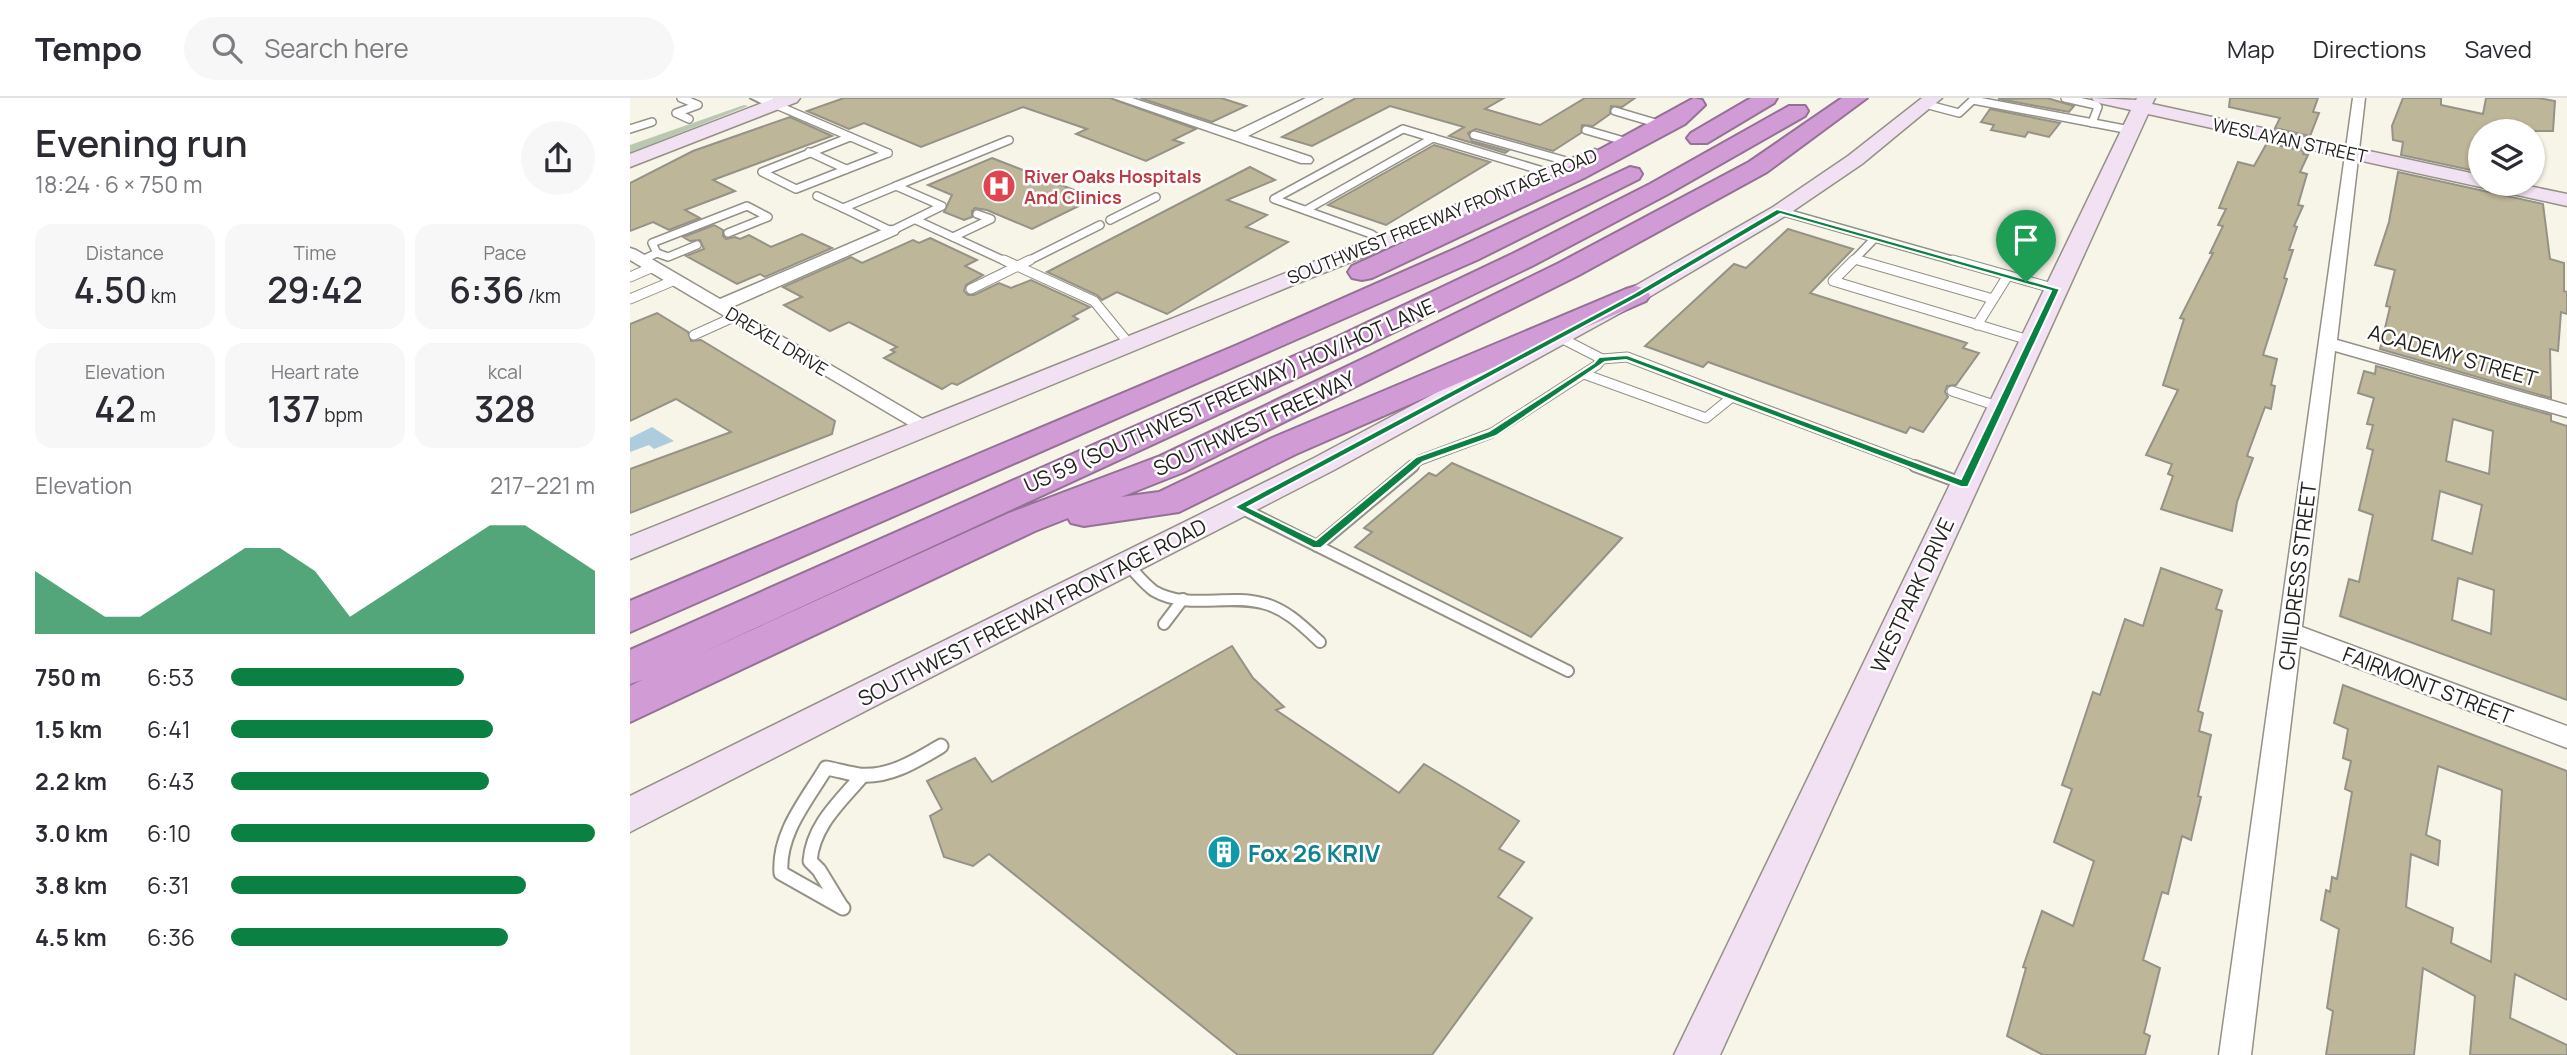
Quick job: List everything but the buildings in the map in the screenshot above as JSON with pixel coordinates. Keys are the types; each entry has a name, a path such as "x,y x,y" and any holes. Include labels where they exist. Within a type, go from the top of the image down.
{"highway":[{"path":"630,617 1467,254 1654,162 1766,98"},
{"name":"US 59 (SOUTHWEST FREEWAY) HOV/HOT LANE","path":"630,668 1348,343 1522,260 1762,133 1817,98"},
{"name":"SOUTHWEST FREEWAY","path":"630,705 1023,522 1172,464 1311,397 1569,269 1758,167 1856,98"},
{"path":"1758,167 1873,98"},
{"path":"1059,432 1139,377 1575,173 1677,119 1700,102"},
{"path":"1023,522 1166,503 1284,446 1636,295"}],"main road":[{"path":"630,138 751,98"},
{"name":"WESLAYAN STREET","path":"2101,98 2142,108 2468,168"},
{"path":"630,161 775,100"},
{"name":"SOUTHWEST FREEWAY FRONTAGE ROAD","path":"631,814 1239,507 1636,295 1780,211 1855,160 1929,101"},
{"name":"SOUTHWEST FREEWAY FRONTAGE ROAD","path":"630,548 1553,174 1700,102"},
{"name":"WESTPARK DRIVE","path":"1697,1055 2142,108"},
{"name":"WESLAYAN STREET","path":"2353,148 2468,178"},
{"path":"2545,184 2567,188"},
{"path":"2545,195 2567,200"}],"street":[{"path":"1119,98 1306,160"},
{"path":"1235,137 1316,98"},
{"name":"CHILDRESS STREET","path":"2235,1055 2359,98"},
{"path":"719,306 891,231"},
{"name":"DREXEL DRIVE","path":"646,258 675,280 924,428"},
{"name":"ACADEMY STREET","path":"2327,343 2567,411"},
{"name":"FAIRMONT STREET","path":"2290,632 2567,737"}],"lane":[{"path":"681,98 698,106 676,113 689,119"},
{"path":"2069,98 2098,107 2091,123"},
{"path":"1929,101 1959,113 1974,99 2091,123 2142,108"},
{"path":"775,100 888,153 796,188 762,172 850,137"},
{"path":"1615,111 1659,124"},
{"path":"630,129 652,122"},
{"path":"1383,242 1371,234 1274,199 1403,130 1553,174"},
{"path":"1586,130 1624,141"},
{"path":"1474,135 1577,163"},
{"path":"1306,210 1433,138"},
{"path":"843,208 1009,140"},
{"path":"809,152 846,169"},
{"path":"817,196 891,231 944,206 896,186"},
{"path":"1110,220 1156,197"},
{"path":"630,277 646,258 652,243 747,206 768,217 728,233"},
{"path":"1780,211 2056,289"},
{"path":"953,237 991,219 977,214"},
{"path":"916,220 1094,301 1130,345"},
{"path":"971,289 1100,225"},
{"path":"1874,239 1833,281 2032,341"},
{"path":"646,258 668,257 697,245"},
{"path":"1855,258 1993,299"},
{"path":"1977,325 2007,277"},
{"path":"630,299 675,280"},
{"path":"694,335 736,316"},
{"path":"1559,337 1602,359 1627,357 1964,484"},
{"path":"1317,546 1420,460 1492,433 1584,374 1602,359"},
{"path":"1584,374 1706,418 1732,397"},
{"path":"1952,391 2000,407"},
{"path":"1239,507 1568,671"},
{"path":"1127,564 1160,594 1183,598 1232,598 1257,601 1278,608 1320,642"},
{"path":"1164,624 1183,598"},
{"path":"862,776 816,832 809,848 810,861 820,870 843,908 781,873 778,862 783,841 826,768 862,776 901,770 941,746"}],"green space":[{"path":"744,105 748,106 630,153 630,145"}],"water":[{"path":"652,427 674,441 654,449 649,445 630,452 630,438"}],"place":[{"name":"River Oaks Hospitals And Clinics","path":"999,186"},
{"name":"Fox 26 KRIV","path":"1224,852"}],"route":[{"path":"1780,211 2026,282 2056,289 1964,484 1627,357 1602,359 1597,365 1492,433 1420,460 1317,546 1239,507 1324,464 1636,295 1780,211"}]}
